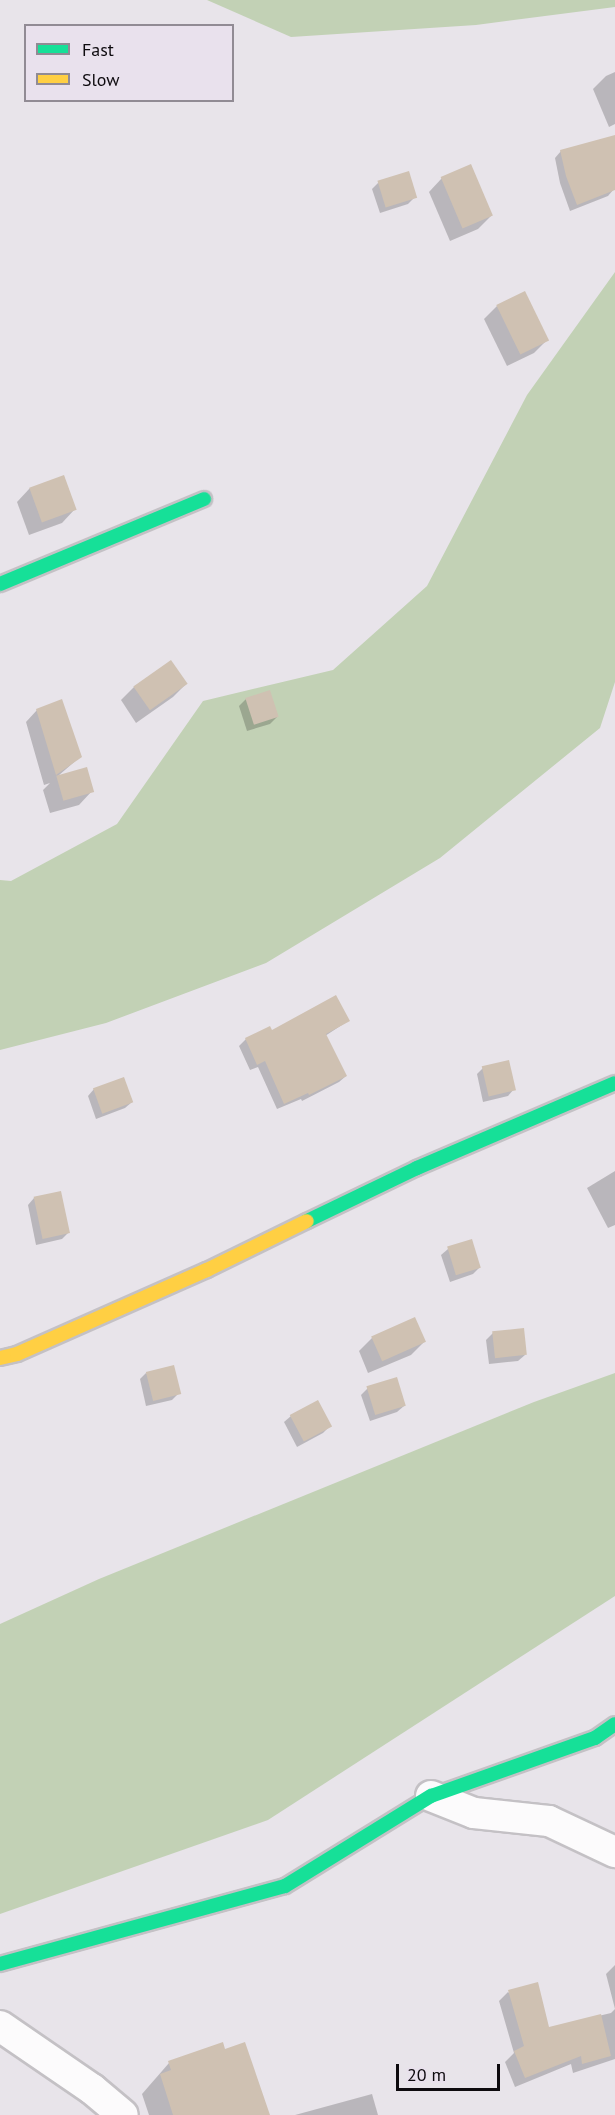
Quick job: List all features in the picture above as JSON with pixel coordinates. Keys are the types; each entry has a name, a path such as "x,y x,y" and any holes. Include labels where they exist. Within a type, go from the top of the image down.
{"street":[{"path":"0,584 204,499"},
{"path":"0,1358 17,1354 207,1270 417,1168 615,1083"},
{"path":"0,1964 285,1886 431,1796 595,1738 615,1724"},
{"path":"431,1796 474,1813 549,1821 615,1852"},
{"path":"0,2026 92,2089 123,2115"}],"green space":[{"path":"207,0 615,0 615,7 476,25 291,37"},
{"path":"615,272 615,682 600,728 440,858 266,963 106,1023 0,1050 0,880 11,881 117,824 203,701 333,670 427,586 527,395"},
{"path":"615,1373 615,1596 268,1820 0,1914 0,1624 99,1579 534,1402"}],"building":[{"path":"615,135 615,190 577,205 566,176 560,150"},
{"path":"471,164 493,216 463,228 441,177"},
{"path":"409,171 417,198 386,207 377,181"},
{"path":"525,291 549,340 520,354 496,305"},
{"path":"64,475 77,510 42,522 29,488"},
{"path":"171,660 188,684 150,710 133,686"},
{"path":"270,690 279,717 254,725 245,698"},
{"path":"62,699 82,757 56,775 36,709"},
{"path":"87,767 94,792 63,801 56,776"},
{"path":"336,995 350,1021 326,1034 347,1076 309,1095 308,1093 284,1104 265,1061 257,1065 245,1038 270,1026 272,1030"},
{"path":"509,1060 516,1090 489,1097 482,1066"},
{"path":"124,1077 133,1102 102,1114 93,1088"},
{"path":"61,1191 70,1233 43,1239 34,1197"},
{"path":"472,1239 481,1268 456,1275 447,1247"},
{"path":"415,1317 426,1342 382,1361 371,1337"},
{"path":"524,1328 527,1355 495,1358 492,1331"},
{"path":"174,1365 181,1394 153,1401 146,1372"},
{"path":"397,1377 406,1406 375,1415 366,1386"},
{"path":"318,1400 332,1426 304,1442 290,1415"},
{"path":"538,1982 549,2027 601,2014 611,2056 582,2064 581,2056 525,2078 514,2051 524,2046 508,1990"},
{"path":"223,2042 225,2049 245,2042 270,2115 173,2115 160,2074 171,2070 168,2061"}],"traffic: fast":[{"path":"0,584 204,499"},
{"path":"307,1221 417,1168 615,1083"},
{"path":"0,1964 285,1886 431,1796 595,1738 615,1724"}],"traffic: slow":[{"path":"0,1358 17,1354 207,1270 307,1221"}]}
